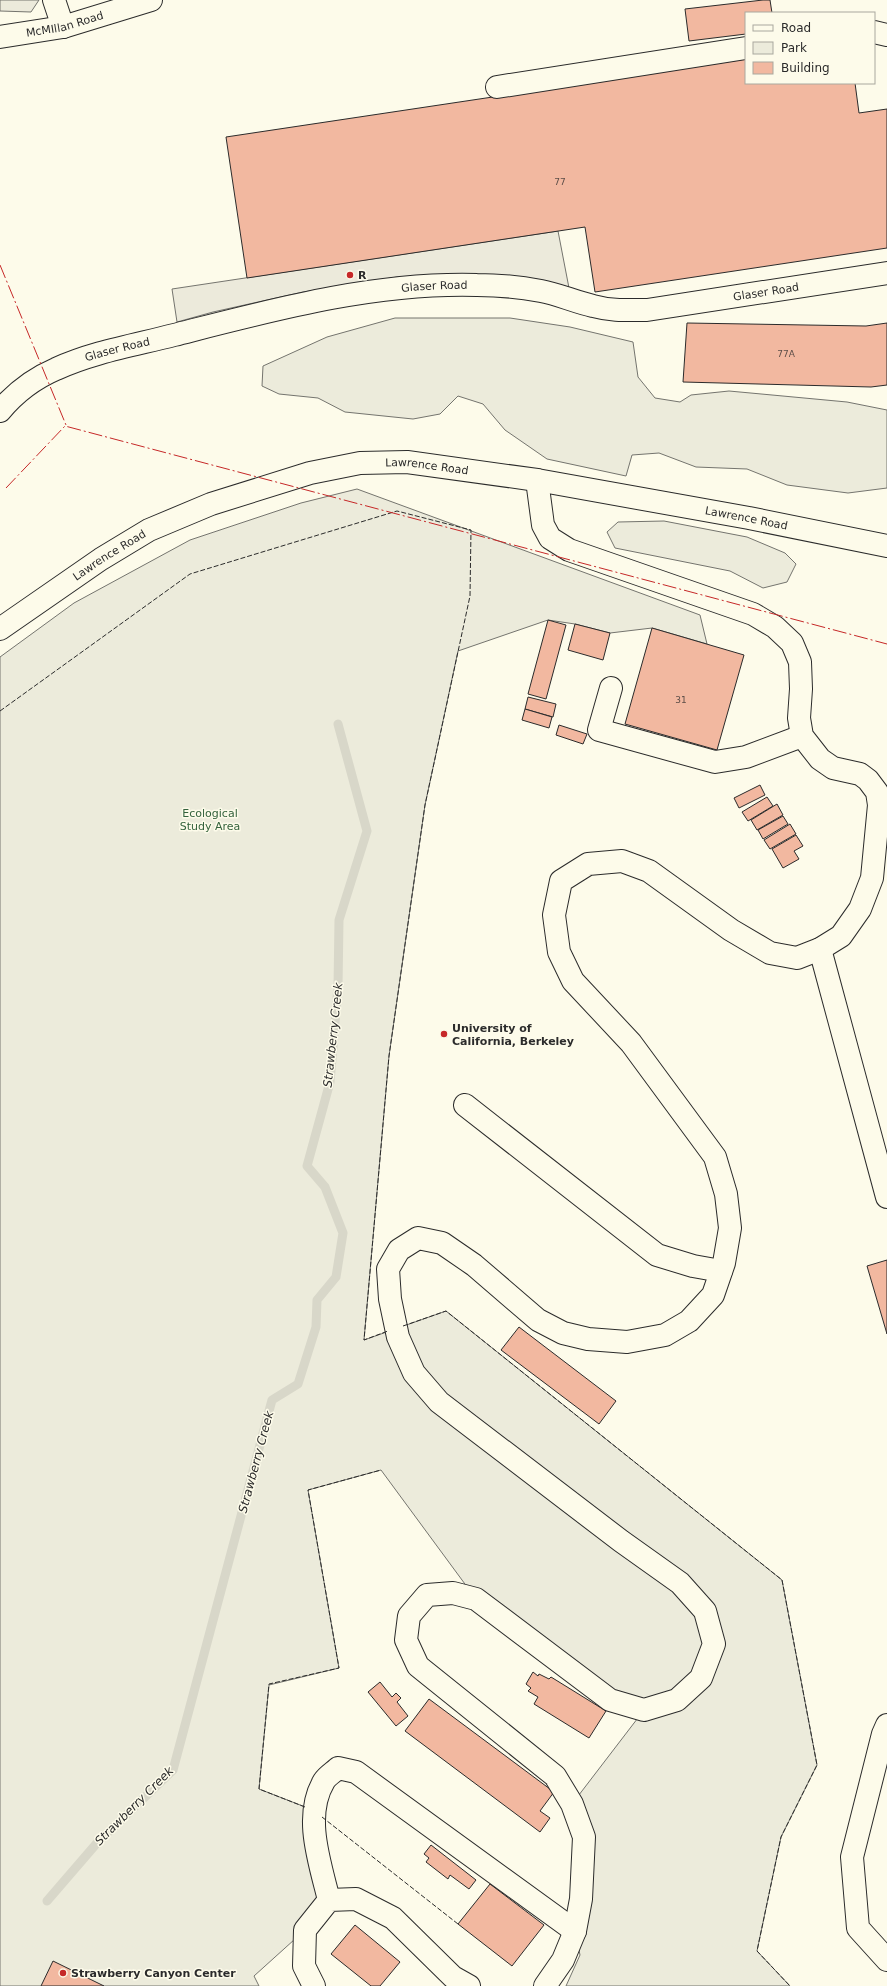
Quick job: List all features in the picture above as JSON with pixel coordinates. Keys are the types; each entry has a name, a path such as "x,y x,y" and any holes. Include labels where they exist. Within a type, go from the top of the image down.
{"lane":[{"path":"54,0 63,27"},
{"name":"McMIllan Road","path":"0,37 63,27 151,0"},
{"path":"875,32 887,35"},
{"path":"497,87 745,48"},
{"name":"Glaser Road","path":"0,411 29,384 56,369 92,356 257,314 316,301 391,290 476,285 513,287 542,291 594,307 621,311 646,310 887,274"},
{"name":"Lawrence Road","path":"0,629 101,559 149,530 211,504 310,473 360,463 407,462 537,480 749,518 887,546"},
{"path":"537,480 543,525 550,538 569,550 753,614 776,627 792,644 800,662 801,689 799,718 802,736 820,759 833,768 860,774 868,780 877,792 879,805 872,878 860,909 841,936 820,949 797,958 770,953 731,930 649,871 622,861 588,864 562,881 554,915 559,952 573,981 631,1043 715,1157 726,1194 730,1228 721,1271 713,1295 689,1320 665,1335 627,1342 588,1340 563,1333 538,1320 474,1264 442,1243 418,1238 400,1250 388,1269 390,1299 398,1338 414,1373 439,1402 621,1541 680,1583 705,1611 714,1644 701,1678 677,1700 644,1710 610,1700 476,1599 453,1594 427,1594 409,1616 406,1640 418,1666 554,1776 572,1804 584,1837 581,1898 574,1930 563,1960 545,1986"},
{"path":"611,688 599,730 715,762 746,756 802,736"},
{"path":"820,949 887,1197"},
{"path":"465,1105 657,1255 692,1266 721,1271"},
{"path":"887,1725 883,1734 852,1857 858,1928 887,1960"},
{"path":"329,1900 318,1854 313,1810 324,1780 338,1768 356,1772 574,1930"},
{"path":"314,1986 304,1966 305,1930 329,1900 356,1899 393,1918 453,1977 469,1986"}],"green space":[{"path":"395,318 510,318 570,327 633,342 638,377 655,398 680,402 691,395 729,391 847,402 887,410 887,488 848,493 787,485 747,469 696,467 659,453 632,455 626,476 547,459 505,430 483,404 458,396 440,414 413,419 345,412 318,398 279,394 262,386 263,366 327,337"},
{"name":"Ecological Study Area","path":"357,489 700,615 707,644 652,628 610,633 575,624 548,620 458,651 425,805 389,1056 364,1340 446,1311 782,1580 817,1765 781,1837 757,1951 790,1986 566,1986 580,1955 575,1931 581,1899 572,1804 644,1710 476,1599 381,1470 308,1490 339,1668 269,1685 259,1789 313,1810 329,1900 305,1930 254,1976 259,1986 0,1986 0,657 74,603 190,540 301,503"},
{"path":"664,521 747,537 785,553 796,564 787,582 763,588 730,571 615,548 607,532 618,522"}],"shaded area":[{"path":"0,0 39,0 31,12 0,11"},
{"name":"R","path":"558,231 569,288 536,279 475,274 397,277 303,292 213,312 177,322 172,289"}],"building":[{"path":"770,0 772,12 745,12 745,34 689,41 685,9"},
{"path":"745,59 745,84 855,84 859,113 887,109 887,248 595,292 585,227 247,278 226,137"},
{"path":"687,323 866,326 887,323 887,385 871,387 683,382"},
{"path":"548,620 566,625 546,699 528,694"},
{"path":"575,624 610,633 603,660 568,650"},
{"path":"652,628 744,655 717,750 625,724"},
{"path":"528,697 556,704 553,717 525,709"},
{"path":"525,709 552,717 549,728 522,720"},
{"path":"559,725 587,734 583,744 556,735"},
{"path":"760,785 765,795 739,808 734,798"},
{"path":"767,797 773,806 748,821 742,812"},
{"path":"777,804 783,815 757,830 751,820"},
{"path":"783,816 788,824 763,839 758,830"},
{"path":"790,824 796,834 770,849 764,840"},
{"path":"796,835 803,846 794,851 799,859 783,868 772,849"},
{"path":"887,1260 887,1334 867,1266"},
{"path":"519,1327 616,1401 599,1424 501,1350"},
{"path":"533,1672 538,1676 539,1674 549,1679 551,1677 606,1711 589,1738 534,1704 538,1697 528,1691 531,1688 526,1684"},
{"path":"380,1682 392,1697 396,1693 401,1698 397,1702 408,1716 396,1726 368,1692"},
{"path":"429,1699 554,1792 540,1811 550,1818 540,1832 405,1731"},
{"path":"431,1845 476,1880 469,1889 450,1875 448,1879 426,1862 429,1858 424,1854"},
{"path":"490,1884 544,1925 512,1966 458,1924"},
{"path":"355,1925 400,1962 380,1986 371,1986 331,1954"},
{"name":"Strawberry Canyon Center","path":"53,1961 104,1986 41,1986"}],"waterway":[{"name":"Strawberry Creek","path":"47,1901 97,1843 173,1770 272,1400 298,1384 316,1327 317,1300 336,1277 343,1233 325,1187 307,1166 330,1082 338,987 339,920 367,831 338,724"}],"fence":[{"path":"0,711 190,574 397,511 471,530 470,596 425,805 389,1056 364,1340 388,1331"},
{"path":"403,1326 446,1311 782,1580 817,1765 781,1837 757,1951 790,1986"},
{"path":"305,1807 259,1789 269,1684 339,1668 308,1490 381,1470"},
{"path":"322,1817 458,1924"}],"power":[{"path":"0,265 66,425"},
{"path":"6,488 65,426 887,644"}],"place":[{"name":"R","path":"350,275"},
{"name":"University of California, Berkeley","path":"444,1034"},
{"name":"Strawberry Canyon Center","path":"63,1973"}]}
